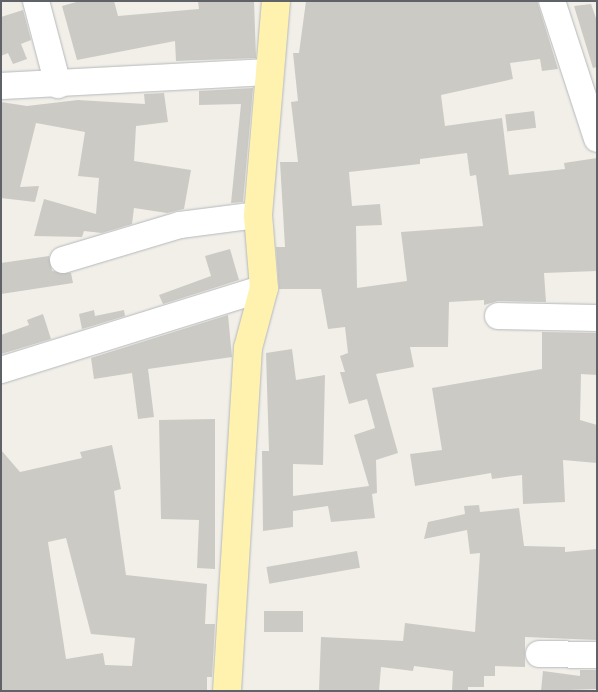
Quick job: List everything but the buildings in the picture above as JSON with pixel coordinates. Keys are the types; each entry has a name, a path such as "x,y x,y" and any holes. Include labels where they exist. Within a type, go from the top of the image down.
{"main road":[{"path":"227,691 248,348 264,288 258,215 276,1"}],"street":[{"path":"36,1 58,85"},
{"path":"552,1 597,139"},
{"path":"1,86 58,85 270,72"},
{"path":"63,260 180,225 258,215"},
{"path":"1,370 264,288"},
{"path":"498,316 597,318"},
{"path":"539,654 597,654"}]}
